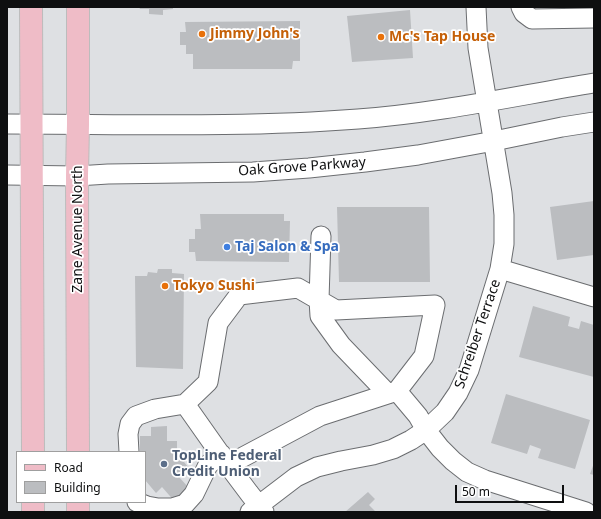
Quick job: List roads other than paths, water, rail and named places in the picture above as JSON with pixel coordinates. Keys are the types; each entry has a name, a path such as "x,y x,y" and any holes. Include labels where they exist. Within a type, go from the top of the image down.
{"main road":[{"path":"31,7 33,451"},
{"name":"Zane Avenue North","path":"78,7 78,451"}],"street":[{"name":"Schreiber Terrace","path":"258,510 296,477 317,468 341,461 373,455 393,449 411,440 426,430 445,412 458,393 469,370 500,269 504,244 504,215 494,141 486,102 478,48 476,7"},
{"path":"521,7 524,13 532,19 594,18"},
{"path":"7,124 309,123 412,114 594,82"},
{"name":"Oak Grove Parkway","path":"7,175 77,176 108,174 253,172 310,168 418,155 594,122"},
{"path":"321,236 320,316 341,345 418,416 426,430 440,448 467,472 485,480 586,512"},
{"path":"500,269 594,296"},
{"path":"128,451 128,434 130,424 136,416 155,409 184,404 208,382 218,323 239,295 298,288 336,310 436,305 424,356 393,392 320,416 225,459 208,465 194,494 185,504 172,508 158,508 140,503"},
{"path":"184,404 249,493 258,510"}],"place":[{"name":"Jimmy John's","path":"202,34"},
{"name":"Mc's Tap House","path":"381,37"},
{"name":"Taj Salon & Spa","path":"227,247"},
{"name":"Tokyo Sushi","path":"165,286"},
{"name":"TopLine Federal Credit Union","path":"164,464"}]}
